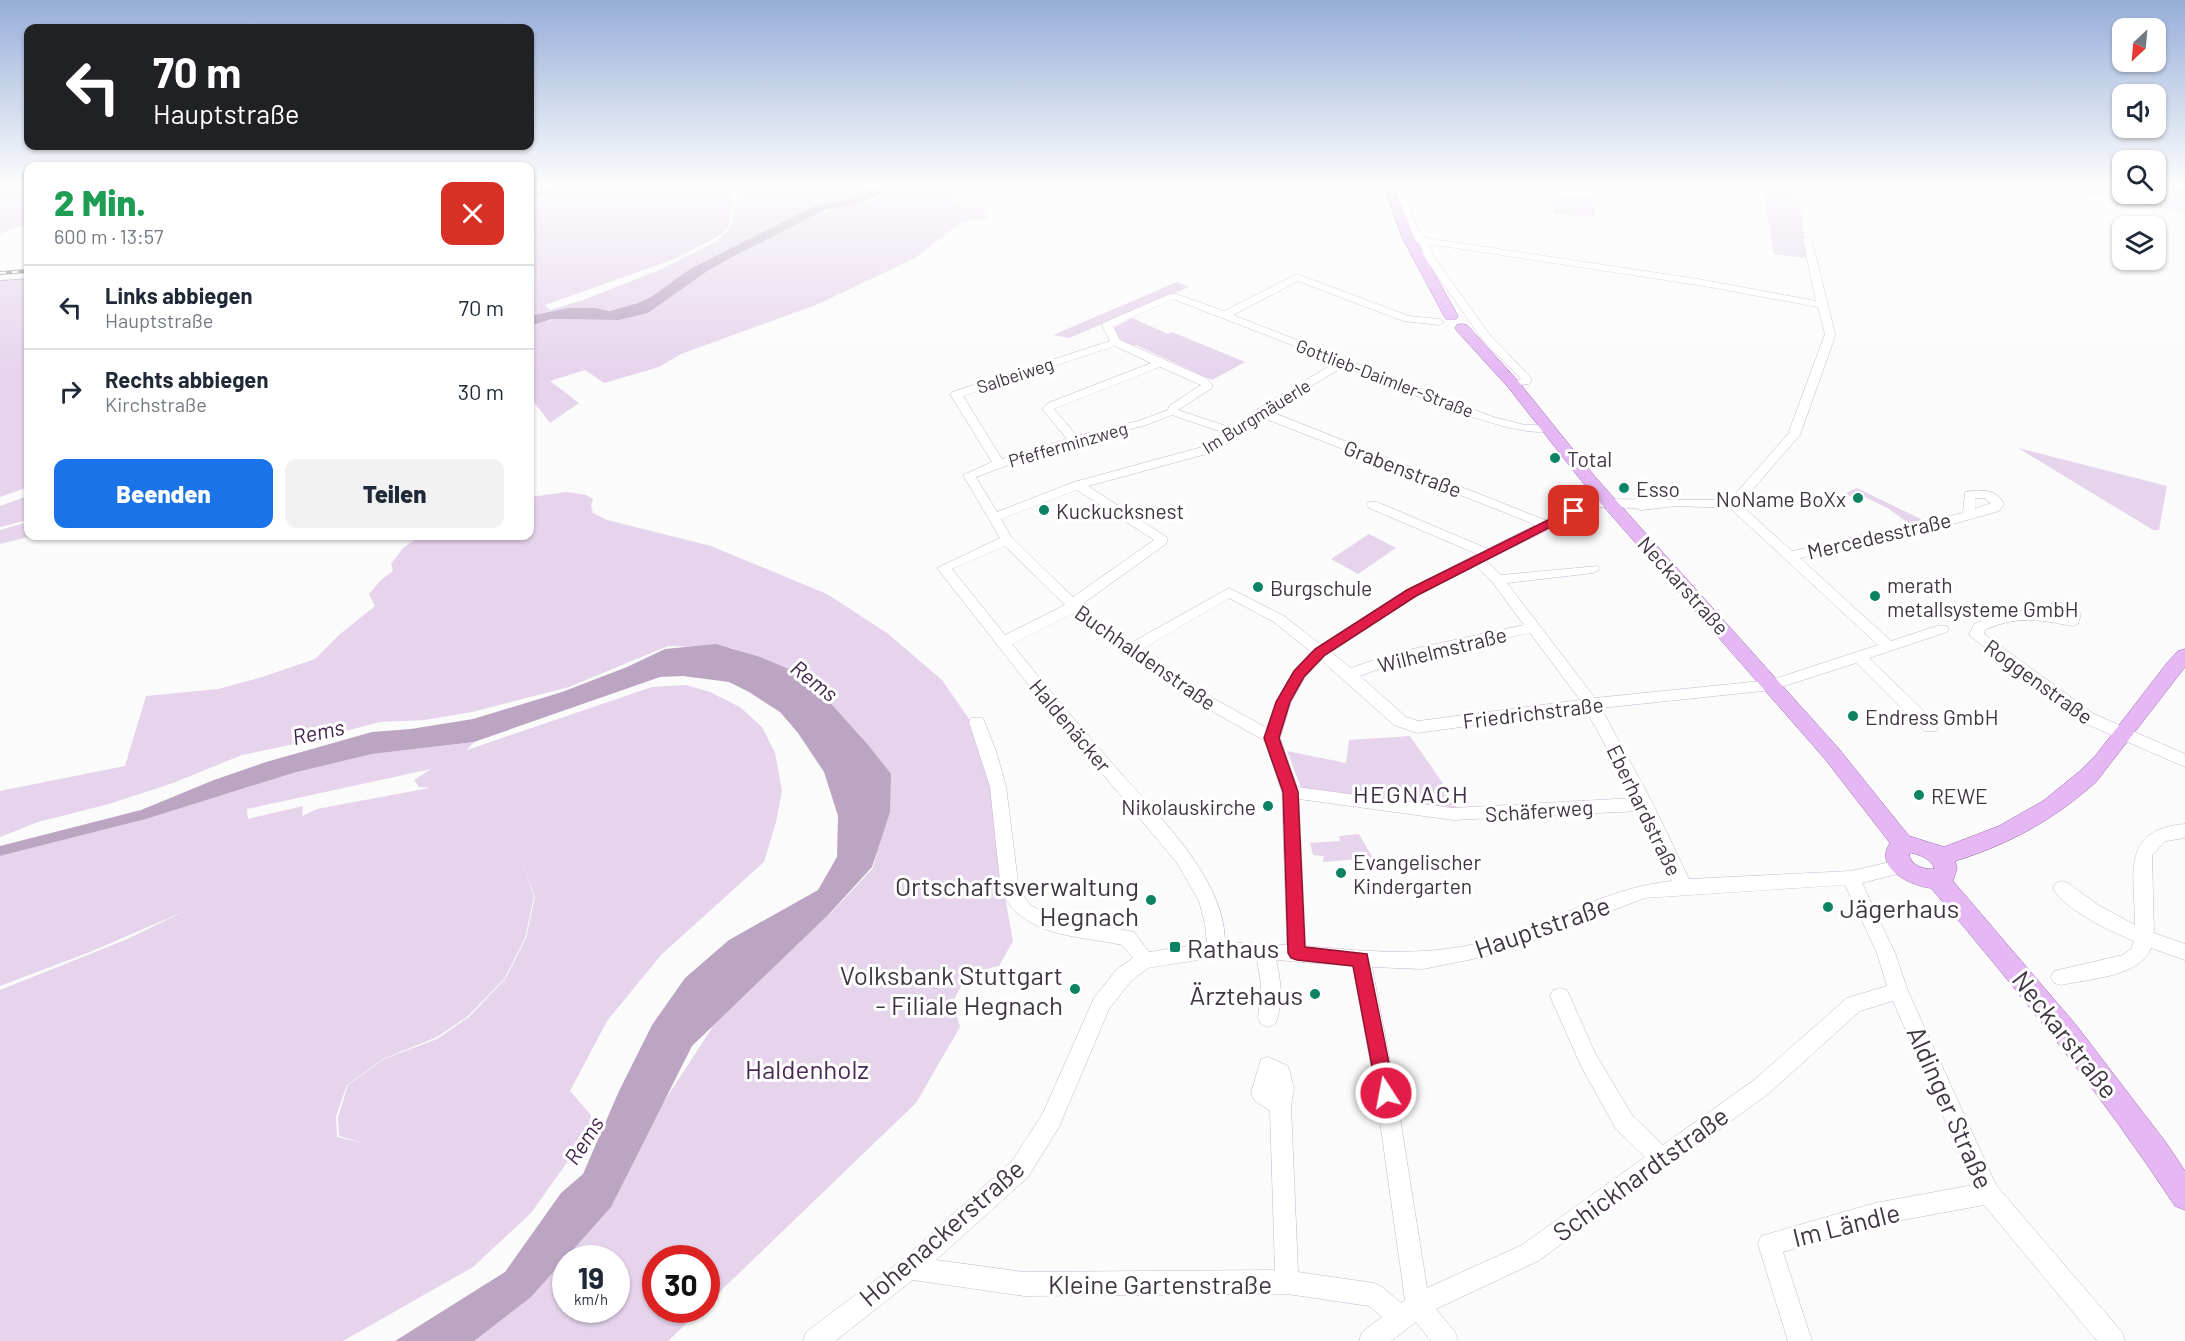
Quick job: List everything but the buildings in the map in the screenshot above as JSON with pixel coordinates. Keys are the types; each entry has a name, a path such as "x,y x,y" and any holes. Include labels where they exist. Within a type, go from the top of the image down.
{"main road":[{"path":"1412,247 1445,319"},
{"name":"Neckarstraße","path":"1445,319 1449,328 1462,328 1513,384 1590,481 1832,754 1903,856"},
{"path":"1903,856 1923,878 1977,845 2013,829 2070,793 2102,763 2185,655"},
{"name":"Neckarstraße","path":"1938,868 2063,1026 2126,1110 2185,1196"}],"street":[{"path":"1426,247 1429,257 1465,311 1498,351 1527,379 1525,382 1513,384"},
{"path":"1463,247 1718,283 1821,304"},
{"path":"1733,504 1794,435 1830,334 1821,304 1809,247"},
{"path":"0,277 24,275"},
{"path":"1225,315 1297,277 1407,319 1445,319"},
{"name":"Gottlieb-Daimler-Straße","path":"1116,342 1107,325 1173,296 1511,426 1548,428"},
{"name":"Pfefferminzweg","path":"969,475 1073,440 1142,423 1172,412 1208,386 1202,380 1116,342"},
{"name":"Salbeiweg","path":"999,464 956,394 1116,342"},
{"name":"Im Burgmäuerle","path":"993,518 1078,485 1206,450 1260,412 1344,362"},
{"path":"1073,440 1048,408 1160,363"},
{"path":"1172,412 1232,432"},
{"name":"Grabenstraße","path":"1260,412 1529,517 1544,525"},
{"name":"Buchhaldenstraße","path":"969,475 1006,540 1073,606 1129,650 1197,696 1272,738"},
{"path":"1003,642 1073,606 1161,541 1161,538 1078,485"},
{"path":"1297,953 1290,792 1272,738 1283,702 1299,674 1320,652 1411,593 1574,511 1613,505 1711,502 1733,504 1888,646"},
{"path":"1373,505 1483,557"},
{"name":"Mercedesstraße","path":"1790,556 1946,522 1969,513"},
{"name":"Haldenäcker","path":"1006,540 944,568 1046,697 1154,822 1203,886 1215,917 1216,949"},
{"name":"Eberhardstraße","path":"1483,557 1592,704 1645,804 1684,887"},
{"path":"1498,580 1593,569"},
{"name":"Friedrichstraße","path":"1129,650 1229,591 1279,619 1349,674 1400,720 1417,727 1592,704 1772,685 1942,629"},
{"name":"Roggenstraße","path":"2026,613 1988,623 1979,627 1976,635 2088,718 2122,735"},
{"name":"Wilhelmstraße","path":"1349,674 1394,658 1535,627"},
{"path":"1858,656 1930,727"},
{"path":"977,722 998,787 1010,891 1016,902 1024,910 1040,919 1127,938 1137,948 1144,961"},
{"path":"2122,735 2185,761"},
{"name":"Schäferweg","path":"1290,792 1453,814 1645,804"},
{"path":"2061,977 2128,962 2139,954 2145,938 2143,855 2147,845 2158,836 2185,831"},
{"name":"Hauptstraße","path":"1144,961 1216,949 1423,961 1498,946 1644,891 1851,878 1903,856"},
{"name":"Aldinger Straße","path":"1851,878 1886,953 1898,991 1988,1193 2113,1341"},
{"path":"2062,888 2088,910 2145,938 2185,952"},
{"path":"1264,951 1270,973 1273,999 1269,1018"},
{"path":"1360,959 1386,1093 1410,1312"},
{"name":"Hohenackerstraße","path":"815,1341 910,1268 1020,1169 1051,1120 1101,1004 1124,975 1144,961"},
{"name":"Schickhardtstraße","path":"1371,1341 1410,1312 1530,1253 1660,1157 1761,1087 1854,1004 1898,991"},
{"path":"1560,996 1588,1059 1624,1122 1660,1157"},
{"path":"1280,1106 1287,1282"},
{"name":"Im Ländle","path":"1800,1341 1769,1244 1875,1214 1988,1193"},
{"name":"Kleine Gartenstraße","path":"910,1268 1024,1284 1287,1282 1374,1295 1410,1312 1446,1341"}],"green space":[{"path":"534,247 698,247 677,258 545,305 550,310 583,300 659,270 706,247 734,247 690,269 651,297 638,303 610,311 595,308 567,308 534,315"},
{"path":"754,247 930,247 915,258 816,305 681,354 659,367 604,383 585,370 550,381 579,403 550,423 534,402 534,325 552,319 619,320 648,313 706,272"},
{"path":"1773,247 1806,247 1809,262 1805,258 1774,254"},
{"path":"24,276 24,488 0,497 0,278"},
{"path":"1177,282 1189,287 1069,338 1053,335"},
{"path":"1132,318 1168,334 1172,332 1245,362 1212,380 1136,345 1128,346 1111,329"},
{"path":"2018,448 2167,486 2159,530 2153,530"},
{"path":"1857,488 1931,524 1915,528 1889,509 1857,493 1825,506 1820,504"},
{"name":"Haldenholz","path":"567,492 586,495 593,499 591,505 593,513 607,520 711,546 827,594 887,633 942,680 974,726 994,787 996,847 1013,941 999,966 975,973 961,987 953,1003 960,1027 916,1103 720,1291 720,1245 642,1245 642,1323 687,1323 668,1341 459,1341 656,1114 728,1003 789,939 831,913 873,868 884,823 796,676 732,648 668,646 569,687 472,712 425,720 380,722 242,755 173,783 109,804 38,822 0,837 0,791 125,766 146,696 218,689 315,659 339,635 375,606 369,594 381,580 393,571 391,564 403,548 414,540 534,540 534,496"},
{"path":"24,497 24,521 0,527 0,506"},
{"path":"24,523 24,538 0,544 0,530"},
{"path":"1369,534 1396,548 1358,574 1331,559"},
{"path":"686,685 710,692 740,707 762,727 775,753 782,791 776,822 764,862 661,955 607,1021 570,1091 591,1115 590,1126 576,1150 531,1213 473,1267 343,1341 0,1341 0,990 125,940 185,911 90,952 0,986 0,856 146,819 289,774 372,754 474,742 467,750 652,687","holes":["431,769 414,780 419,787 429,788 317,809 302,816 303,806 248,819 247,809","520,856 535,897 526,938 506,978 469,1017 437,1039 384,1059 348,1085 338,1117 339,1136 363,1143 337,1137 336,1116 347,1085 383,1059 437,1037 468,1016 505,978 525,938 534,896"]},
{"path":"1410,736 1451,795 1457,809 1302,790 1287,751 1346,763 1349,740"},
{"path":"1359,834 1373,858 1323,862 1324,856 1313,855 1310,843 1340,841 1339,836"}],"shaded area":[{"path":"734,247 753,247 706,272 648,313 619,320 552,319 534,325 534,315 567,308 595,308 610,311 638,303 651,297 690,269"},
{"path":"716,644 760,657 807,677 891,774 890,812 872,867 830,913 692,1046 611,1207 577,1245 552,1245 552,1273 531,1297 474,1341 395,1341 505,1272 561,1193 583,1174 619,1091 652,1025 685,978 729,940 818,890 837,857 838,816 824,772 798,733 780,712 729,682 683,676 660,677 474,742 372,754 293,773 146,819 0,856 0,846 141,810 214,780 266,762 372,732 411,729 473,719 562,692 627,667 665,649"}],"waterway":[{"path":"0,280 24,278"}],"railway":[{"path":"0,273 24,271"}],"place":[{"name":"Total","path":"1555,458"},
{"name":"Esso","path":"1624,488"},
{"name":"NoName BoXx","path":"1858,498"},
{"name":"Kuckucksnest","path":"1044,510"},
{"name":"Burgschule","path":"1258,587"},
{"name":"merath metallsysteme GmbH","path":"1875,596"},
{"name":"Endress GmbH","path":"1853,716"},
{"name":"REWE","path":"1919,795"},
{"name":"Nikolauskirche","path":"1268,806"},
{"name":"Evangelischer Kindergarten","path":"1341,873"},
{"name":"Ortschaftsverwaltung Hegnach","path":"1151,900"},
{"name":"Jägerhaus","path":"1828,907"},
{"name":"Rathaus","path":"1175,947"},
{"name":"Volksbank Stuttgart - Filiale Hegnach","path":"1075,989"},
{"name":"Ärztehaus","path":"1315,994"}],"district":[{"name":"HEGNACH","path":"1411,793"}],"route":[{"path":"1386,1093 1360,959 1297,953 1290,792 1272,738 1283,702 1299,674 1320,652 1411,593 1574,511"}],"water label":[{"name":"Rems","path":"815,680"},
{"name":"Rems","path":"318,731"},
{"name":"Rems","path":"583,1140"}]}
